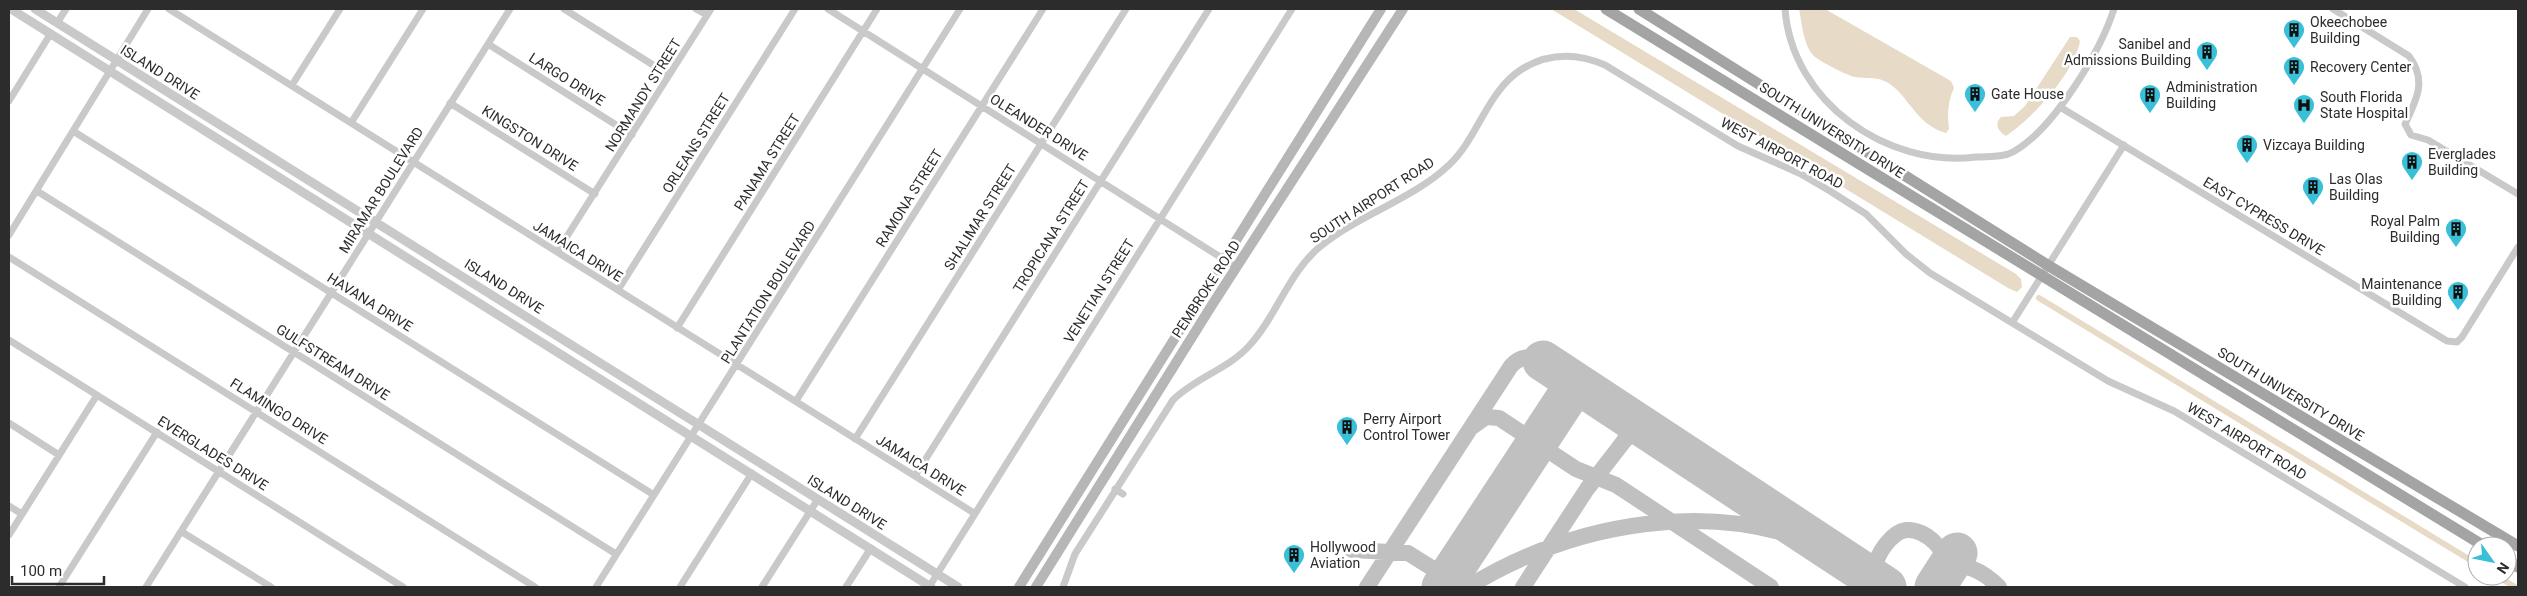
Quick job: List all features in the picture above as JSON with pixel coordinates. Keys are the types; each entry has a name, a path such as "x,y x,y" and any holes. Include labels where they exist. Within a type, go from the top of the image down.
{"main road":[{"name":"PEMBROKE ROAD","path":"1019,587 1381,9"},
{"name":"PEMBROKE ROAD","path":"1036,587 1236,267 1403,9"},
{"name":"SOUTH UNIVERSITY DRIVE","path":"1606,9 2042,278 2468,536"},
{"name":"SOUTH UNIVERSITY DRIVE","path":"1639,9 2049,266 2518,546"}],"street":[{"name":"ISLAND DRIVE","path":"11,9 811,510 930,587"},
{"name":"ISLAND DRIVE","path":"35,9 958,587"},
{"path":"57,23 66,9"},
{"path":"9,235 148,9"},
{"name":"JAMAICA DRIVE","path":"169,9 974,513"},
{"path":"292,85 340,9"},
{"path":"351,123 423,9"},
{"name":"MIRAMAR BOULEVARD","path":"146,587 510,9"},
{"path":"564,9 669,75"},
{"path":"696,9 709,12"},
{"name":"ORLEANS STREET","path":"618,290 794,9"},
{"name":"OLEANDER DRIVE","path":"828,9 1161,217 1236,267"},
{"name":"PANAMA STREET","path":"677,328 877,9"},
{"name":"PLANTATION BOULEVARD","path":"596,587 960,9"},
{"name":"RAMONA STREET","path":"796,401 1043,9"},
{"name":"SHALIMAR STREET","path":"855,439 1126,9"},
{"name":"TROPICANA STREET","path":"915,476 1209,9"},
{"name":"VENETIAN STREET","path":"930,587 974,513 1292,9"},
{"path":"1785,9 1796,51 1814,87 1825,100 1859,130 1901,150 1925,156 1965,159 2012,152 2019,148 2060,107 2098,48 2114,9"},
{"path":"2333,9 2409,56 2415,64 2420,90 2416,104 2405,124 2411,135 2428,140 2518,194"},
{"name":"NORMANDY STREET","path":"557,252 709,12"},
{"path":"9,102 51,33"},
{"name":"LARGO DRIVE","path":"488,44 632,135"},
{"name":"WEST AIRPORT ROAD","path":"1548,58 1581,57 1604,65 1738,146 1815,182 1866,214 1906,254 1930,273 2108,381 2187,419 2465,587"},
{"name":"SOUTH AIRPORT ROAD","path":"1063,587 1075,554 1172,400 1187,387 1237,357 1250,345 1314,252 1336,235 1442,171 1461,152 1511,78 1522,69 1548,58"},
{"name":"KINGSTON DRIVE","path":"450,103 595,194"},
{"name":"EAST CYPRESS DRIVE","path":"2060,107 2447,341 2457,342 2518,247"},
{"name":"HAVANA DRIVE","path":"73,131 654,495"},
{"path":"2012,323 2124,145"},
{"name":"GULFSTREAM DRIVE","path":"37,191 616,554"},
{"name":"FLAMINGO DRIVE","path":"9,256 535,587"},
{"name":"EVERGLADES DRIVE","path":"9,340 404,587"},
{"path":"9,535 98,395"},
{"path":"9,423 59,455"},
{"path":"59,587 157,432"},
{"path":"680,587 752,473"},
{"path":"1115,489 1123,494"},
{"path":"762,587 818,499"},
{"path":"9,506 22,514"},
{"path":"182,532 271,587"},
{"path":"846,587 871,548"}],"shaded area":[{"path":"1551,9 1574,9 2016,274 2021,279 2022,287 2017,292 2008,288"},
{"path":"1799,9 1825,9 1951,81 1954,88 1950,98 1949,129 1946,133 1935,129 1918,115 1891,84 1879,79 1851,76 1827,65 1814,56 1805,40"},
{"path":"2070,37 2077,37 2080,41 2070,67 2040,107 2006,136 1997,125 1999,120 2001,117 2014,116 2025,106"}],"waterway":[{"path":"2039,298 2467,558"}],"taxiway":[{"path":"1367,587 1511,366 1522,358 1534,358 1543,361"},
{"path":"1613,408 1628,422 1628,431 1624,441"},
{"path":"1472,427 1486,417 1499,418 1576,469 1616,485 1771,587"},
{"path":"1523,587 1587,489 1624,441 1632,433 1646,429"},
{"path":"1468,587 1509,565 1553,546 1599,533 1646,524 1694,521 1741,524 1787,534 1831,551"},
{"path":"1882,585 1876,572 1879,556 1890,539 1906,530 1921,533 1935,543 1944,557 1946,564 1945,572"},
{"path":"1352,550 1408,553 1462,587"},
{"path":"1851,564 1865,566 1878,558"},
{"path":"1851,564 1858,574 1858,587"},
{"path":"1945,572 1959,566 1966,567 1980,572 1999,587"}],"runway":[{"path":"1543,361 1886,587"},
{"path":"1442,587 1576,383"},
{"path":"1935,587 1957,553"}],"place":[{"name":"Okeechobee Building","path":"2294,49"},
{"name":"Sanibel and Admissions Building","path":"2207,71"},
{"name":"Recovery Center","path":"2294,86"},
{"name":"Gate House","path":"1975,113"},
{"name":"Administration Building","path":"2150,114"},
{"name":"South Florida State Hospital","path":"2304,124"},
{"name":"Vizcaya Building","path":"2247,164"},
{"name":"Everglades Building","path":"2412,181"},
{"name":"Las Olas Building","path":"2313,206"},
{"name":"Royal Palm Building","path":"2456,248"},
{"name":"Maintenance Building","path":"2458,311"},
{"name":"Perry Airport Control Tower","path":"1347,446"},
{"name":"Hollywood Aviation","path":"1294,574"}]}
